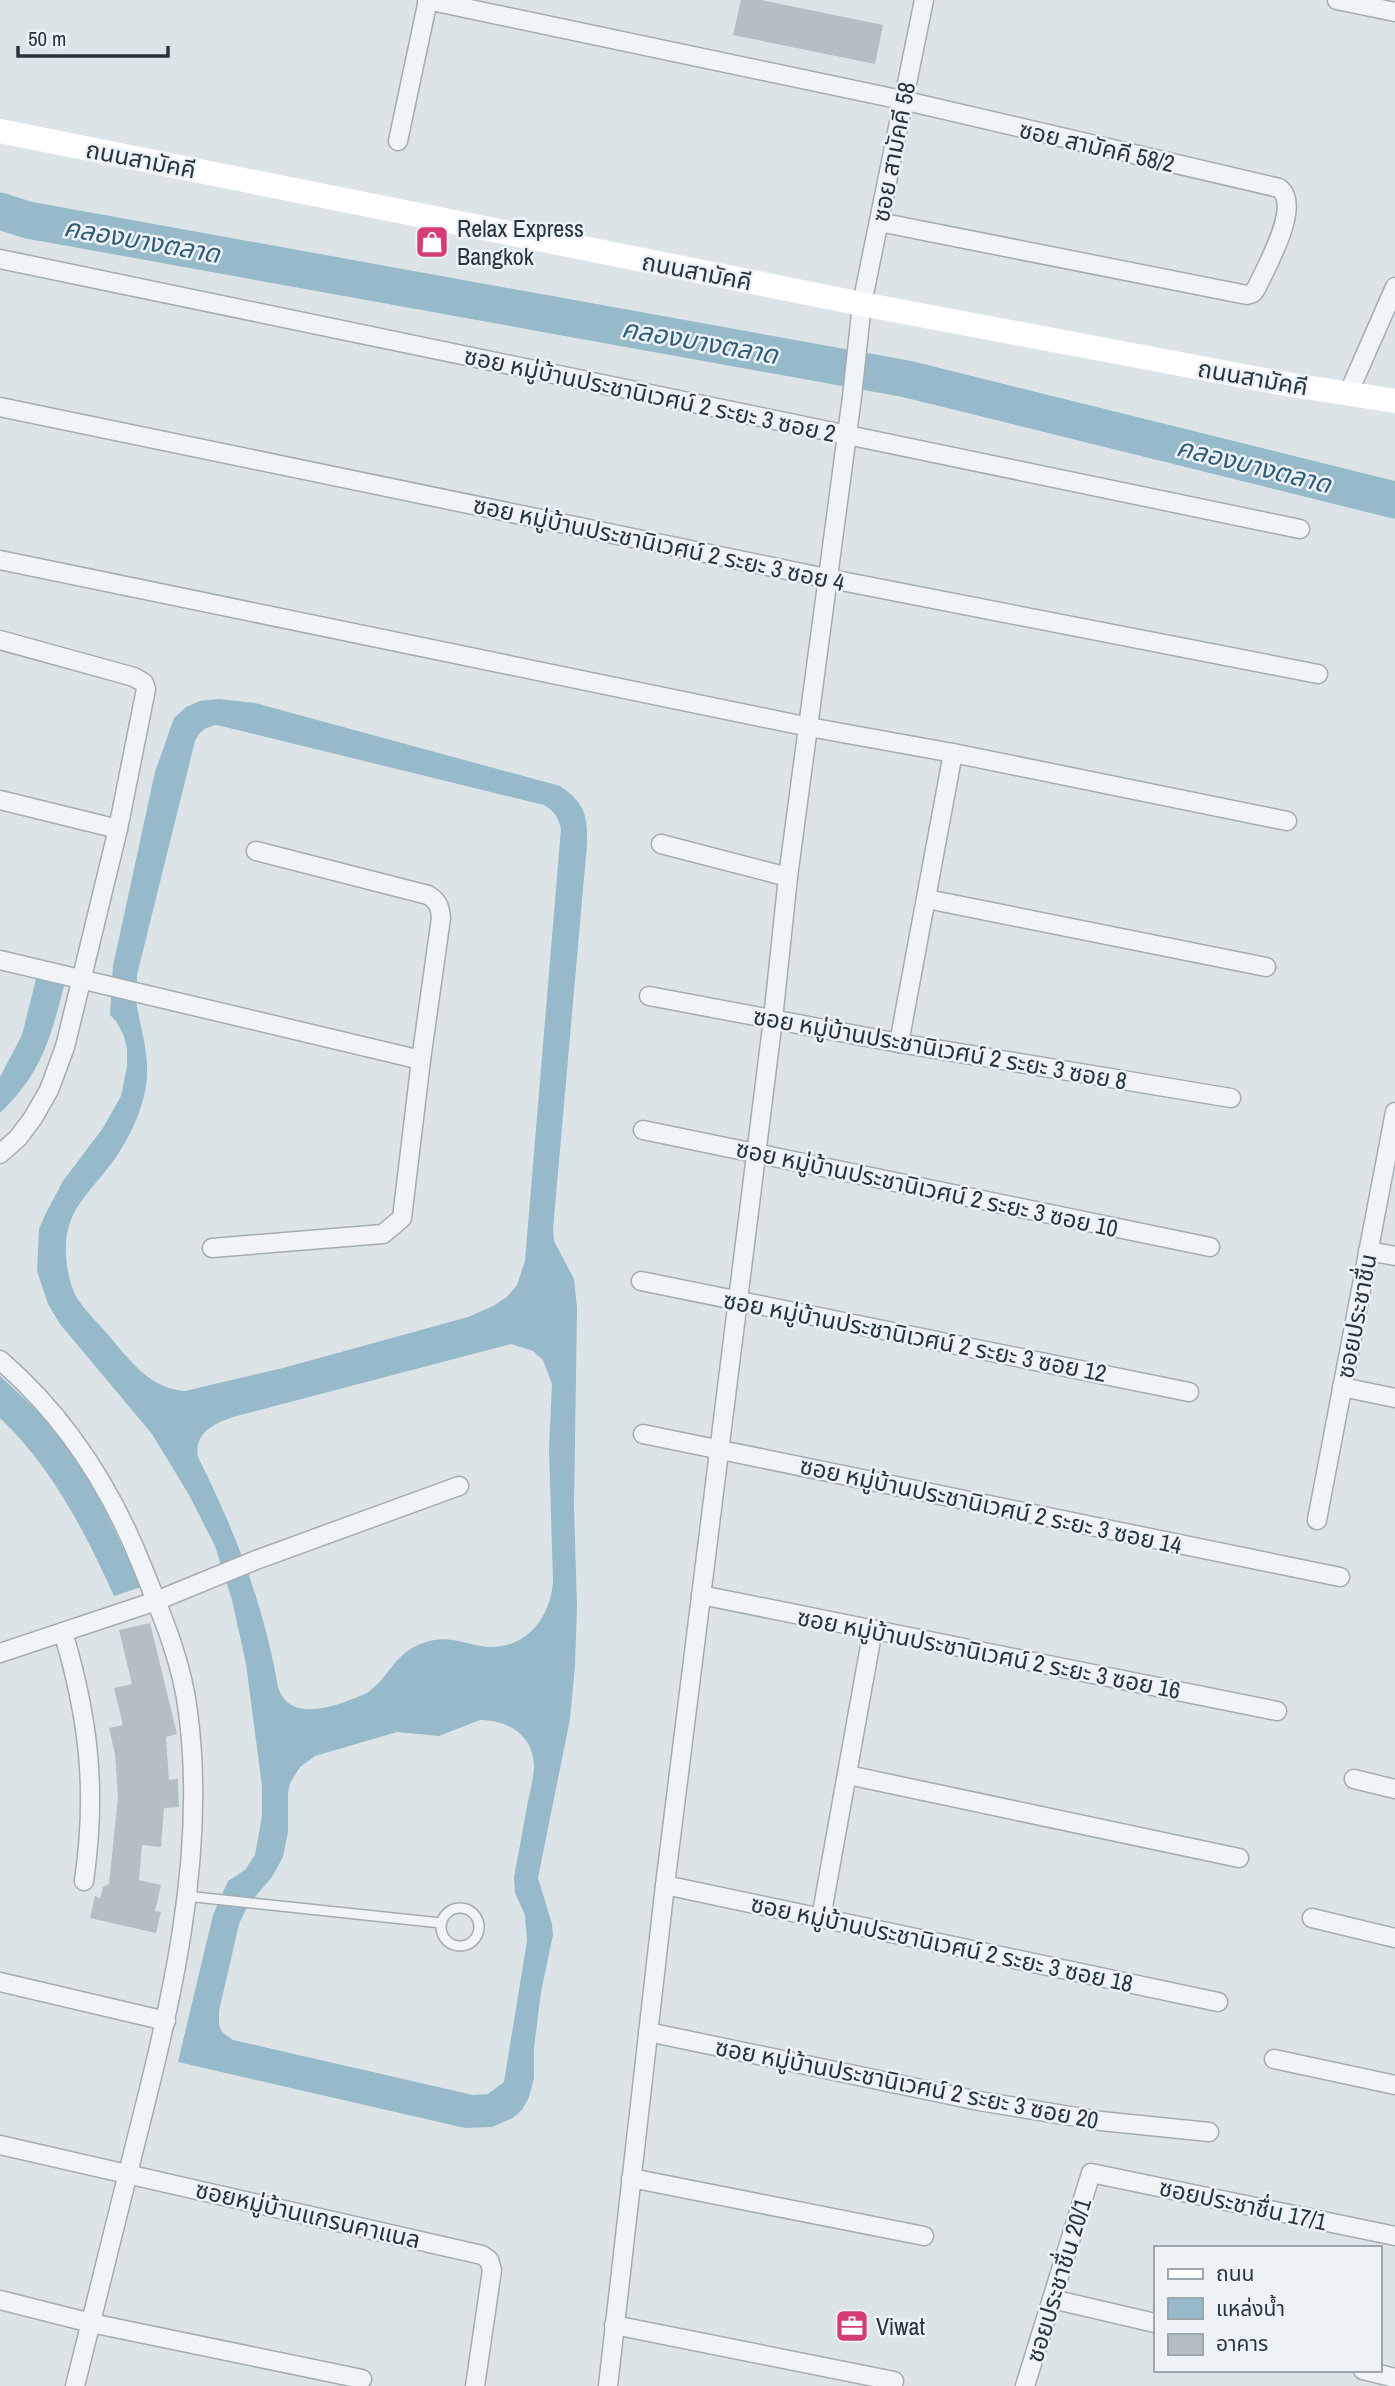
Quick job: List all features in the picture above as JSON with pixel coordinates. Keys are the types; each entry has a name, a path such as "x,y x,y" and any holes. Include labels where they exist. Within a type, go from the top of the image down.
{"main road":[{"name":"ถนนสามัคคี","path":"2,134 862,304 1395,401"}],"street":[{"name":"ซอย สามัคคี 58/2","path":"428,0 902,100 1279,188 1288,199 1286,220 1258,287 1247,295 879,222"},
{"path":"398,141 428,0"},
{"name":"ซอย สามัคคี 58","path":"608,2386 665,1885 773,1019 788,877 848,434 862,304 924,0"},
{"path":"1337,0 1395,12"},
{"name":"ซอย หมู่บ้านประชานิเวศน์ 2 ระยะ 3 ซอย 2","path":"0,259 1300,529"},
{"path":"1348,394 1395,287"},
{"name":"ซอย หมู่บ้านประชานิเวศน์ 2 ระยะ 3 ซอย 4","path":"0,407 827,578 1318,674"},
{"path":"0,560 808,727 953,753 1287,821"},
{"path":"0,640 134,677 144,683 146,697 118,829 65,1046 49,1090 33,1118 18,1138 0,1154"},
{"path":"899,1043 953,753"},
{"path":"0,800 118,829"},
{"path":"661,844 788,877"},
{"path":"212,1248 383,1234 402,1218 441,918 440,907 428,895 256,851"},
{"path":"927,899 1266,967"},
{"path":"0,960 421,1060"},
{"name":"ซอย หมู่บ้านประชานิเวศน์ 2 ระยะ 3 ซอย 8","path":"649,996 899,1043 1231,1098"},
{"name":"ซอยประชาชื่น","path":"1317,1520 1395,1112"},
{"name":"ซอย หมู่บ้านประชานิเวศน์ 2 ระยะ 3 ซอย 10","path":"643,1130 1210,1247"},
{"path":"1368,1251 1395,1256"},
{"name":"ซอย หมู่บ้านประชานิเวศน์ 2 ระยะ 3 ซอย 12","path":"641,1281 1189,1392"},
{"path":"0,1360 43,1402 103,1483 129,1533 156,1601 178,1661 188,1712 192,1767 186,1896 166,2021 75,2386"},
{"path":"1342,1387 1395,1398"},
{"name":"ซอย หมู่บ้านประชานิเวศน์ 2 ระยะ 3 ซอย 14","path":"643,1434 1340,1577"},
{"path":"2,1647 63,1632 156,1601 256,1560 459,1486"},
{"name":"ซอย หมู่บ้านประชานิเวศน์ 2 ระยะ 3 ซอย 16","path":"701,1594 1278,1711"},
{"path":"821,1918 873,1629"},
{"path":"63,1632 83,1709 91,1786 89,1844 84,1881"},
{"path":"848,1775 1239,1858"},
{"path":"1354,1779 1395,1789"},
{"name":"ซอย หมู่บ้านประชานิเวศน์ 2 ระยะ 3 ซอย 18","path":"665,1885 1218,2002"},
{"path":"1312,1918 1395,1938"},
{"path":"0,1982 166,2021"},
{"name":"ซอย หมู่บ้านประชานิเวศน์ 2 ระยะ 3 ซอย 20","path":"648,2032 979,2101 1101,2121 1209,2132"},
{"path":"1274,2059 1395,2085"},
{"name":"ซอยหมู่บ้านแกรนคาแนล","path":"0,2145 482,2255 488,2260 492,2270 475,2386"},
{"name":"ซอยประชาชื่น 17/1","path":"1091,2174 1395,2236"},
{"name":"ซอยประชาชื่น 20/1","path":"1025,2386 1091,2174"},
{"path":"631,2178 924,2236"},
{"path":"1052,2299 1154,2323"},
{"path":"0,2300 91,2323 362,2379"},
{"path":"614,2325 894,2381"},
{"path":"1371,2372 1395,2378"}],"lane":[{"path":"186,1896 441,1923"},
{"path":"461,1908 476,1915 480,1924 479,1932 475,1940 468,1945 451,1945 441,1931 441,1923 445,1915 461,1908"}],"water":[{"path":"219,699 255,703 560,786 579,804 587,825 553,1229 554,1241 574,1279 577,1308 575,1666 570,1719 538,1878 553,1935 541,1992 534,2048 534,2078 522,2110 513,2118 492,2127 465,2128 178,2062 213,1915 228,1881 245,1870 255,1855 262,1816 262,1786 246,1664 232,1600 215,1546 189,1495 152,1434 60,1324 48,1304 37,1271 39,1229 46,1213 63,1181 103,1128 121,1096 127,1066 127,1048 123,1034 110,1015 113,966 155,772 174,718 186,707 200,701","holes":["217,725 544,805 555,815 561,829 525,1261 517,1285 507,1297 468,1317 283,1368 185,1391 162,1385 143,1373 86,1310 71,1284 66,1247 68,1230 79,1204 122,1147 142,1104 147,1062 136,1003 137,975 195,741 203,730","511,1344 533,1351 543,1360 552,1384 549,1449 553,1581 543,1616 536,1626 518,1641 493,1647 449,1639 430,1641 402,1655 367,1693 317,1709 293,1706 284,1699 278,1687 265,1627 247,1569 198,1457 199,1442 206,1431 233,1417","480,1720 501,1723 519,1732 533,1758 533,1780 514,1877 515,1893 525,1915 527,1941 504,2082 488,2094 473,2095 233,2040 222,2032 219,2011 239,1924 248,1905 272,1877 283,1857 288,1832 288,1793 290,1783 300,1767 315,1756 397,1732 439,1736"]},
{"path":"37,975 65,982 60,1002 43,1053 35,1068 26,1083 0,1113 0,1077 22,1035"},
{"path":"0,1376 47,1421 74,1456 105,1511 141,1587 114,1596 66,1501 36,1457 0,1418"}],"building":[{"path":"741,0 761,0 883,25 875,64 733,35"},
{"path":"150,1623 177,1734 166,1737 169,1780 178,1779 179,1807 164,1808 161,1847 142,1845 139,1880 161,1885 155,1911 161,1912 156,1933 90,1918 95,1896 100,1898 103,1887 109,1884 118,1797 115,1754 109,1728 123,1725 114,1688 132,1684 119,1630"}],"waterway":[{"name":"คลองบางตลาด","path":"0,211 28,220 907,379 1395,500"}],"place":[{"name":"Relax Express Bangkok","path":"432,242"},
{"name":"Viwat","path":"852,2326"}]}
